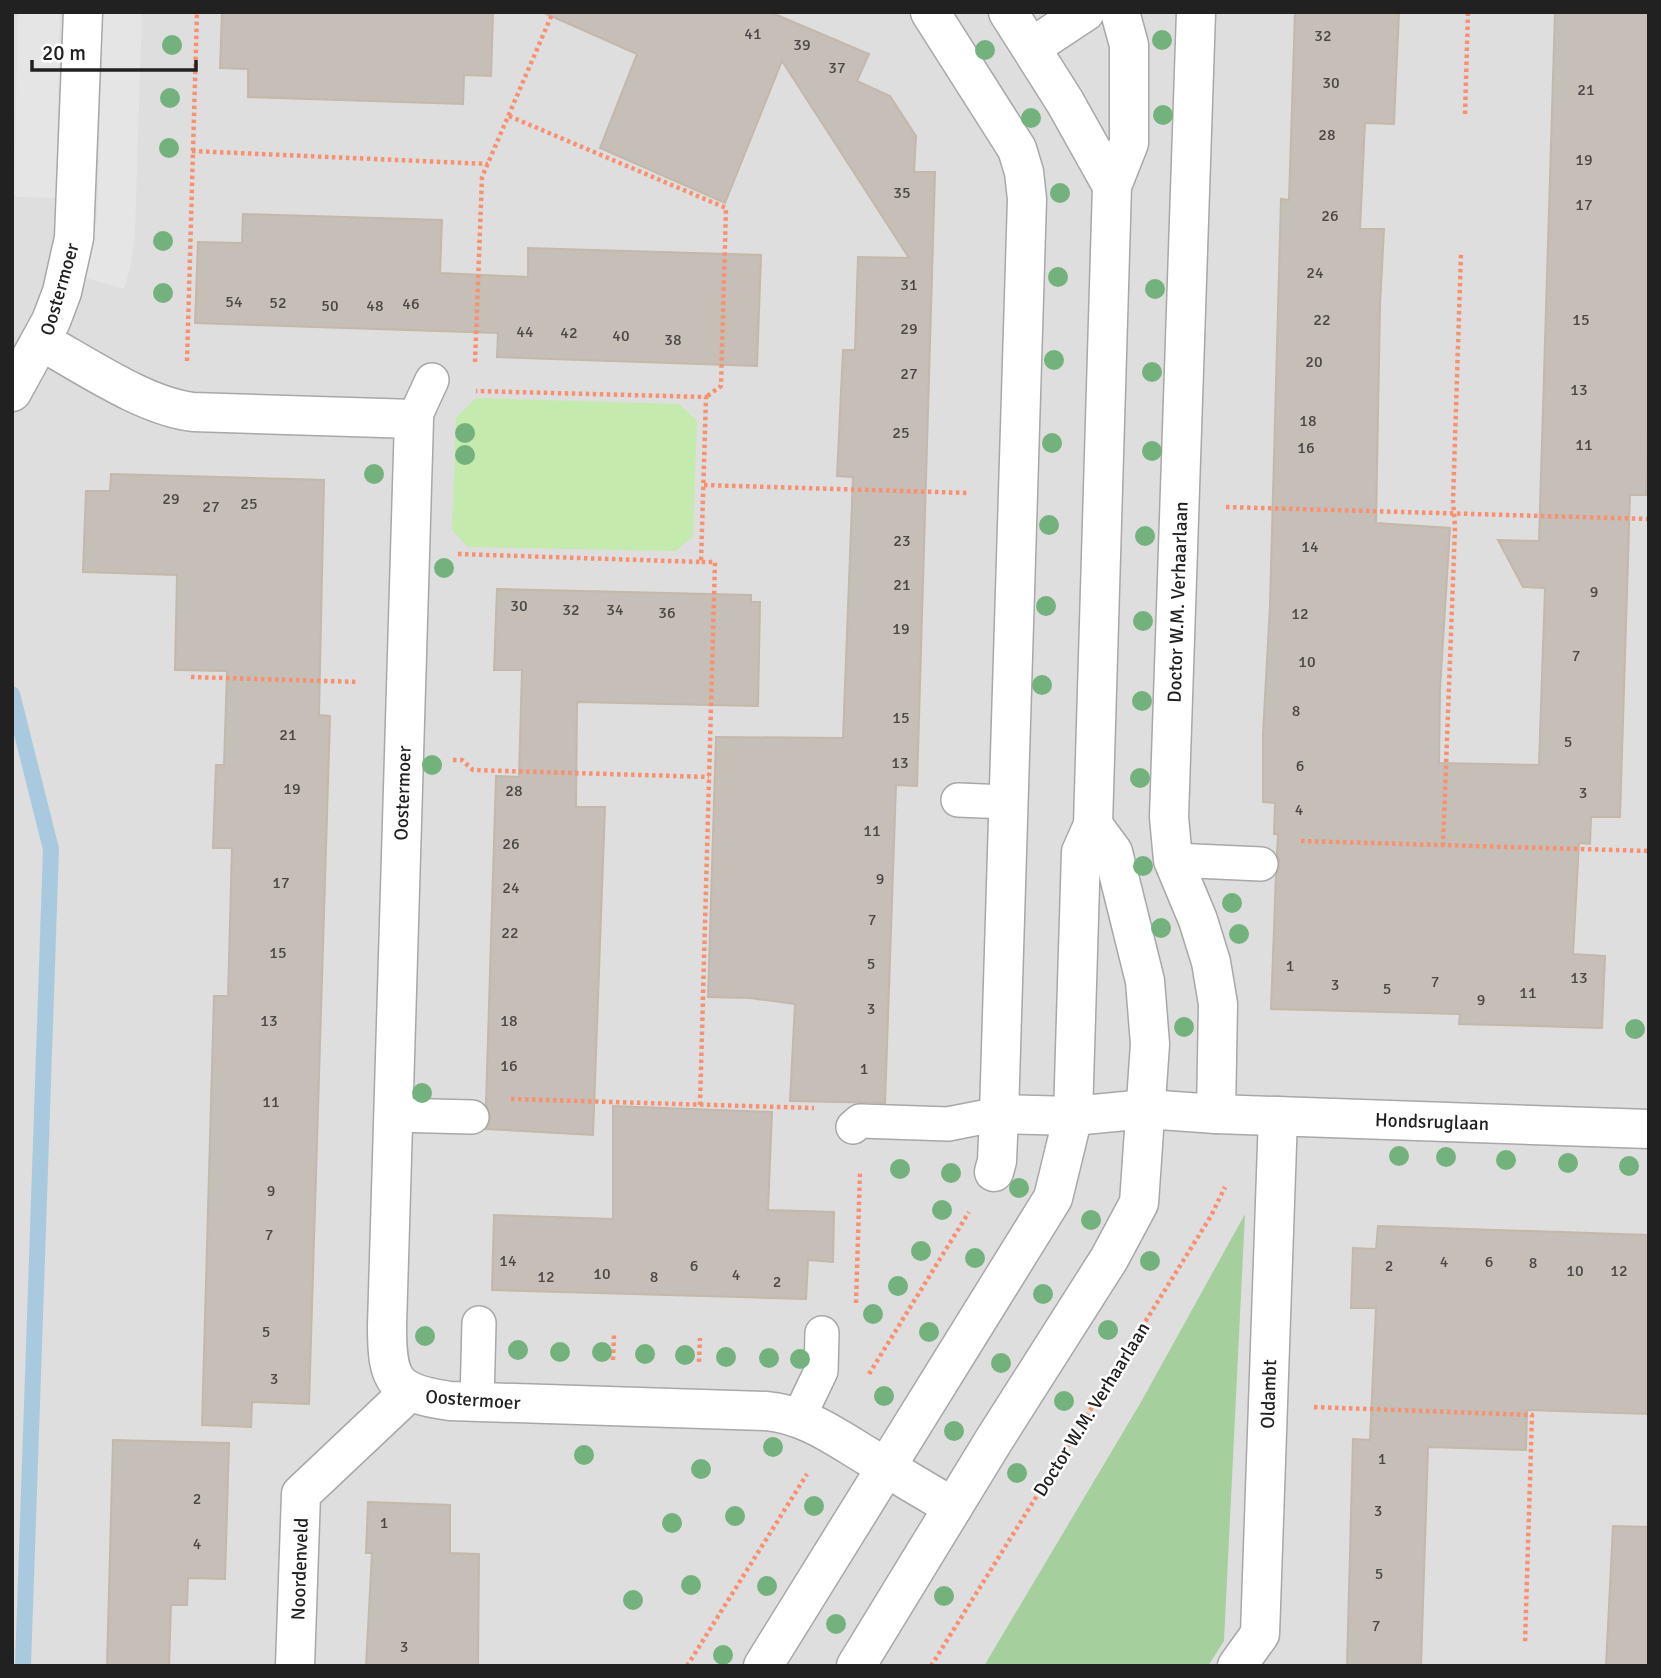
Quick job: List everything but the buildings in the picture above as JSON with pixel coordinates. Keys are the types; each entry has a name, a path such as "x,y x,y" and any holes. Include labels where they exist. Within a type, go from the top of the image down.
{"street":[{"name":"Oostermoer","path":"83,12 74,238 62,292 41,341 144,398 168,408 193,412 414,419 387,1359 397,1382 409,1392 428,1398 477,1402 766,1411 799,1417 886,1467"},
{"path":"930,12 1017,149 1024,172 1027,199 999,1114 994,1172"},
{"path":"1008,12 1032,47 1112,186"},
{"path":"1032,47 1085,12"},
{"path":"763,1666 1053,1198 1073,1116 1081,852 1093,825 1112,186 1129,143 1129,45 1121,12"},
{"name":"Doctor W.M. Verhaarlaan","path":"1196,12 1170,817 1173,860 1198,919 1211,962 1219,1024 1216,1114"},
{"path":"12,393 41,341"},
{"path":"856,1666 1139,1203 1150,1044 1142,968 1123,902 1113,852 1093,825"},
{"path":"999,1114 1073,1116 1146,1109 1216,1114"},
{"name":"Hondsruglaan","path":"1216,1114 1649,1129"},
{"name":"Oldambt","path":"1237,1666 1260,1634 1278,1116"},
{"name":"Noordenveld","path":"295,1666 301,1493 409,1392"},
{"path":"886,1467 953,1507"}],"lane":[{"path":"414,419 432,380"},
{"path":"958,800 1008,802"},
{"path":"1173,860 1261,863"},
{"path":"853,1127 860,1121 948,1124 999,1114"},
{"path":"393,1115 472,1117"},
{"path":"477,1402 479,1323"},
{"path":"799,1417 821,1371 822,1333"}],"path":[{"path":"186,372 197,12"},
{"path":"475,366 482,177 553,12"},
{"path":"1465,114 1468,12"},
{"path":"474,391 706,397 721,386 726,208 509,116"},
{"path":"192,151 488,164"},
{"path":"1443,846 1461,253"},
{"path":"701,562 706,397"},
{"path":"704,485 976,494"},
{"path":"1221,506 1649,519"},
{"path":"454,554 715,562 700,1105"},
{"path":"191,677 339,681"},
{"path":"483,770 709,777"},
{"path":"1299,841 1649,851"},
{"path":"500,1099 825,1109"},
{"path":"856,1306 860,1169"},
{"path":"864,1383 994,1172"},
{"name":"Doctor W.M. Verhaarlaan","path":"931,1666 1211,1216 1228,1180"},
{"path":"612,1370 614,1335"},
{"path":"698,1373 700,1338"},
{"path":"1345,1408 1532,1415 1525,1643"},
{"path":"687,1666 813,1466"}],"shaded area":[{"path":"12,12 1649,12 1649,1666 12,1666"},
{"path":"18,12 60,12 56,198 18,197 14,193"},
{"path":"103,12 142,12 135,231 131,264 124,289 86,278 97,219"}],"green space":[{"path":"476,398 679,404 697,421 693,536 676,551 468,547 452,530 456,418"},
{"path":"1245,1214 1224,1641 1208,1666 984,1666 1141,1402"}],"waterway":[{"path":"12,694 51,849 23,1666"}]}
